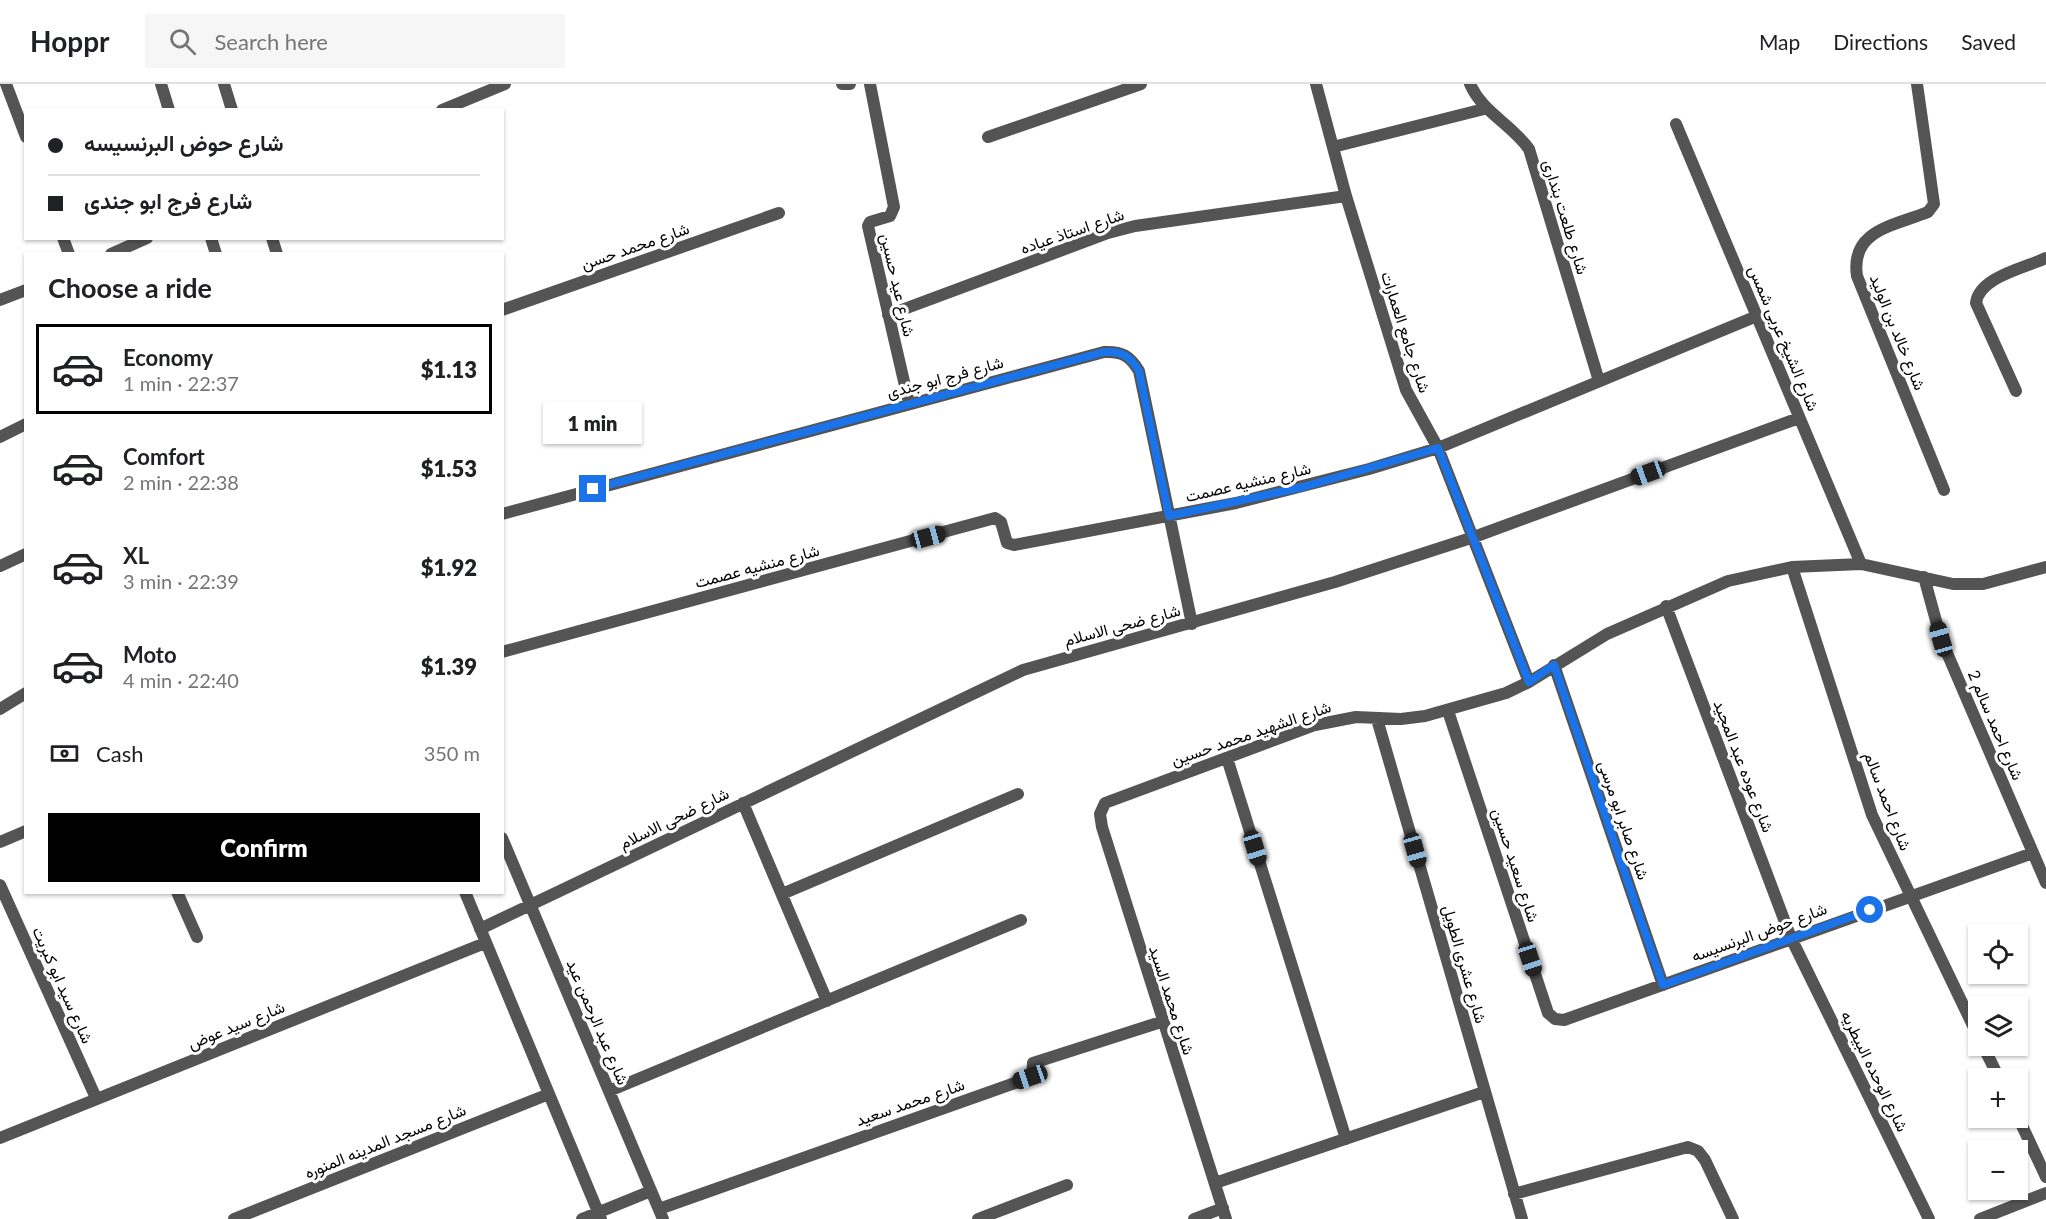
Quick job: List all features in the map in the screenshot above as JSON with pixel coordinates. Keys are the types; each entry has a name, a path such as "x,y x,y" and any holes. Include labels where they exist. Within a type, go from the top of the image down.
{"street":[{"path":"6,84 24,132"},
{"path":"161,84 168,108"},
{"path":"224,84 231,108"},
{"path":"447,108 505,84"},
{"path":"842,84 850,84"},
{"name":"شارع عيد حسين","path":"871,84 894,207 890,216 870,222 868,226 909,403"},
{"path":"988,137 1141,84"},
{"name":"شارع جامع العمارات","path":"1316,84 1346,196 1406,390 1438,448 1529,682"},
{"name":"شارع طلعت بندارى","path":"1470,84 1484,109 1517,133 1529,149 1599,381"},
{"name":"شارع خالد بن الوليد","path":"1917,84 1935,204 1928,212 1868,237 1858,247 1855,261 1857,276 1944,490"},
{"path":"1333,147 1484,109"},
{"name":"شارع الشيخ عربى شمس","path":"1677,124 1861,564"},
{"name":"شارع استاذ عياده","path":"888,315 1108,233 1135,226 1346,196"},
{"name":"شارع محمد حسن","path":"504,309 779,213"},
{"path":"116,252 142,240"},
{"path":"2016,391 1976,303 1977,295 1989,283 2046,258"},
{"path":"0,300 24,291"},
{"name":"شارع منشيه عصمت","path":"504,651 995,518 1001,522 1007,543 1014,545 1169,516 1303,487 1438,448 1757,316"},
{"name":"شارع فرج ابو جندى","path":"504,513 909,403 1104,352 1119,351 1131,358 1139,371 1192,624"},
{"name":"شارع ضحى الاسلام","path":"480,929 1023,670 1335,582 1474,537 1799,418"},
{"path":"0,437 24,425"},
{"path":"0,566 24,555"},
{"name":"شارع الشهيد محمد حسين","path":"1116,796 1335,719 1425,716 1506,693 1529,682 1607,634 1666,606 1728,581 1792,567 1861,564 1953,584 1983,584 2046,567"},
{"name":"شارع احمد سالم","path":"1792,567 1872,815 1968,1016"},
{"name":"شارع احمد سالم 2","path":"1924,577 1941,639 2046,884"},
{"name":"شارع عوده عبد المجيد","path":"1666,606 1791,938"},
{"name":"شارع صابر ابو مرسى","path":"1554,665 1663,985"},
{"path":"0,709 24,694"},
{"name":"شارع سعيد حسين","path":"1448,711 1548,1013 1554,1019 1564,1020"},
{"name":"شارع عشرى الطويل","path":"1377,719 1522,1219"},
{"path":"1227,758 1346,1139"},
{"path":"782,894 1018,794"},
{"name":"شارع محمد السيد","path":"1116,796 1105,802 1102,808 1100,814 1102,827 1161,1022 1224,1214"},
{"path":"743,803 827,1001"},
{"path":"0,842 24,832"},
{"name":"شارع عبد الرحمن عيد","path":"504,843 661,1214"},
{"name":"شارع حوض البرنسيسه","path":"1564,1020 2033,853"},
{"name":"شارع سيد ابو كبريت","path":"0,885 96,1098"},
{"path":"178,894 196,937"},
{"path":"466,894 600,1216"},
{"path":"609,1091 1021,920"},
{"name":"شارع الوحده البيطريه","path":"1791,938 1929,1219"},
{"name":"شارع سيد عوض","path":"0,1138 486,943"},
{"name":"شارع محمد سعيد","path":"661,1214 1032,1077 1034,1063 1161,1022"},
{"path":"1215,1183 1484,1092"},
{"name":"شارع مسجد المدينه المنوره","path":"234,1219 549,1094"},
{"path":"2023,1128 2046,1177"},
{"path":"1514,1194 1688,1147 1698,1151 1704,1160 1733,1219"},
{"path":"978,1219 1068,1185"},
{"path":"582,1219 600,1216 651,1191"},
{"path":"1980,1219 2046,1193"},
{"path":"1194,1219 1224,1214"}],"route":[{"path":"593,489 909,403 1104,352 1119,351 1131,358 1139,371 1169,516 1303,487 1369,470 1438,448 1529,682 1554,665 1663,985 1870,910"}]}
